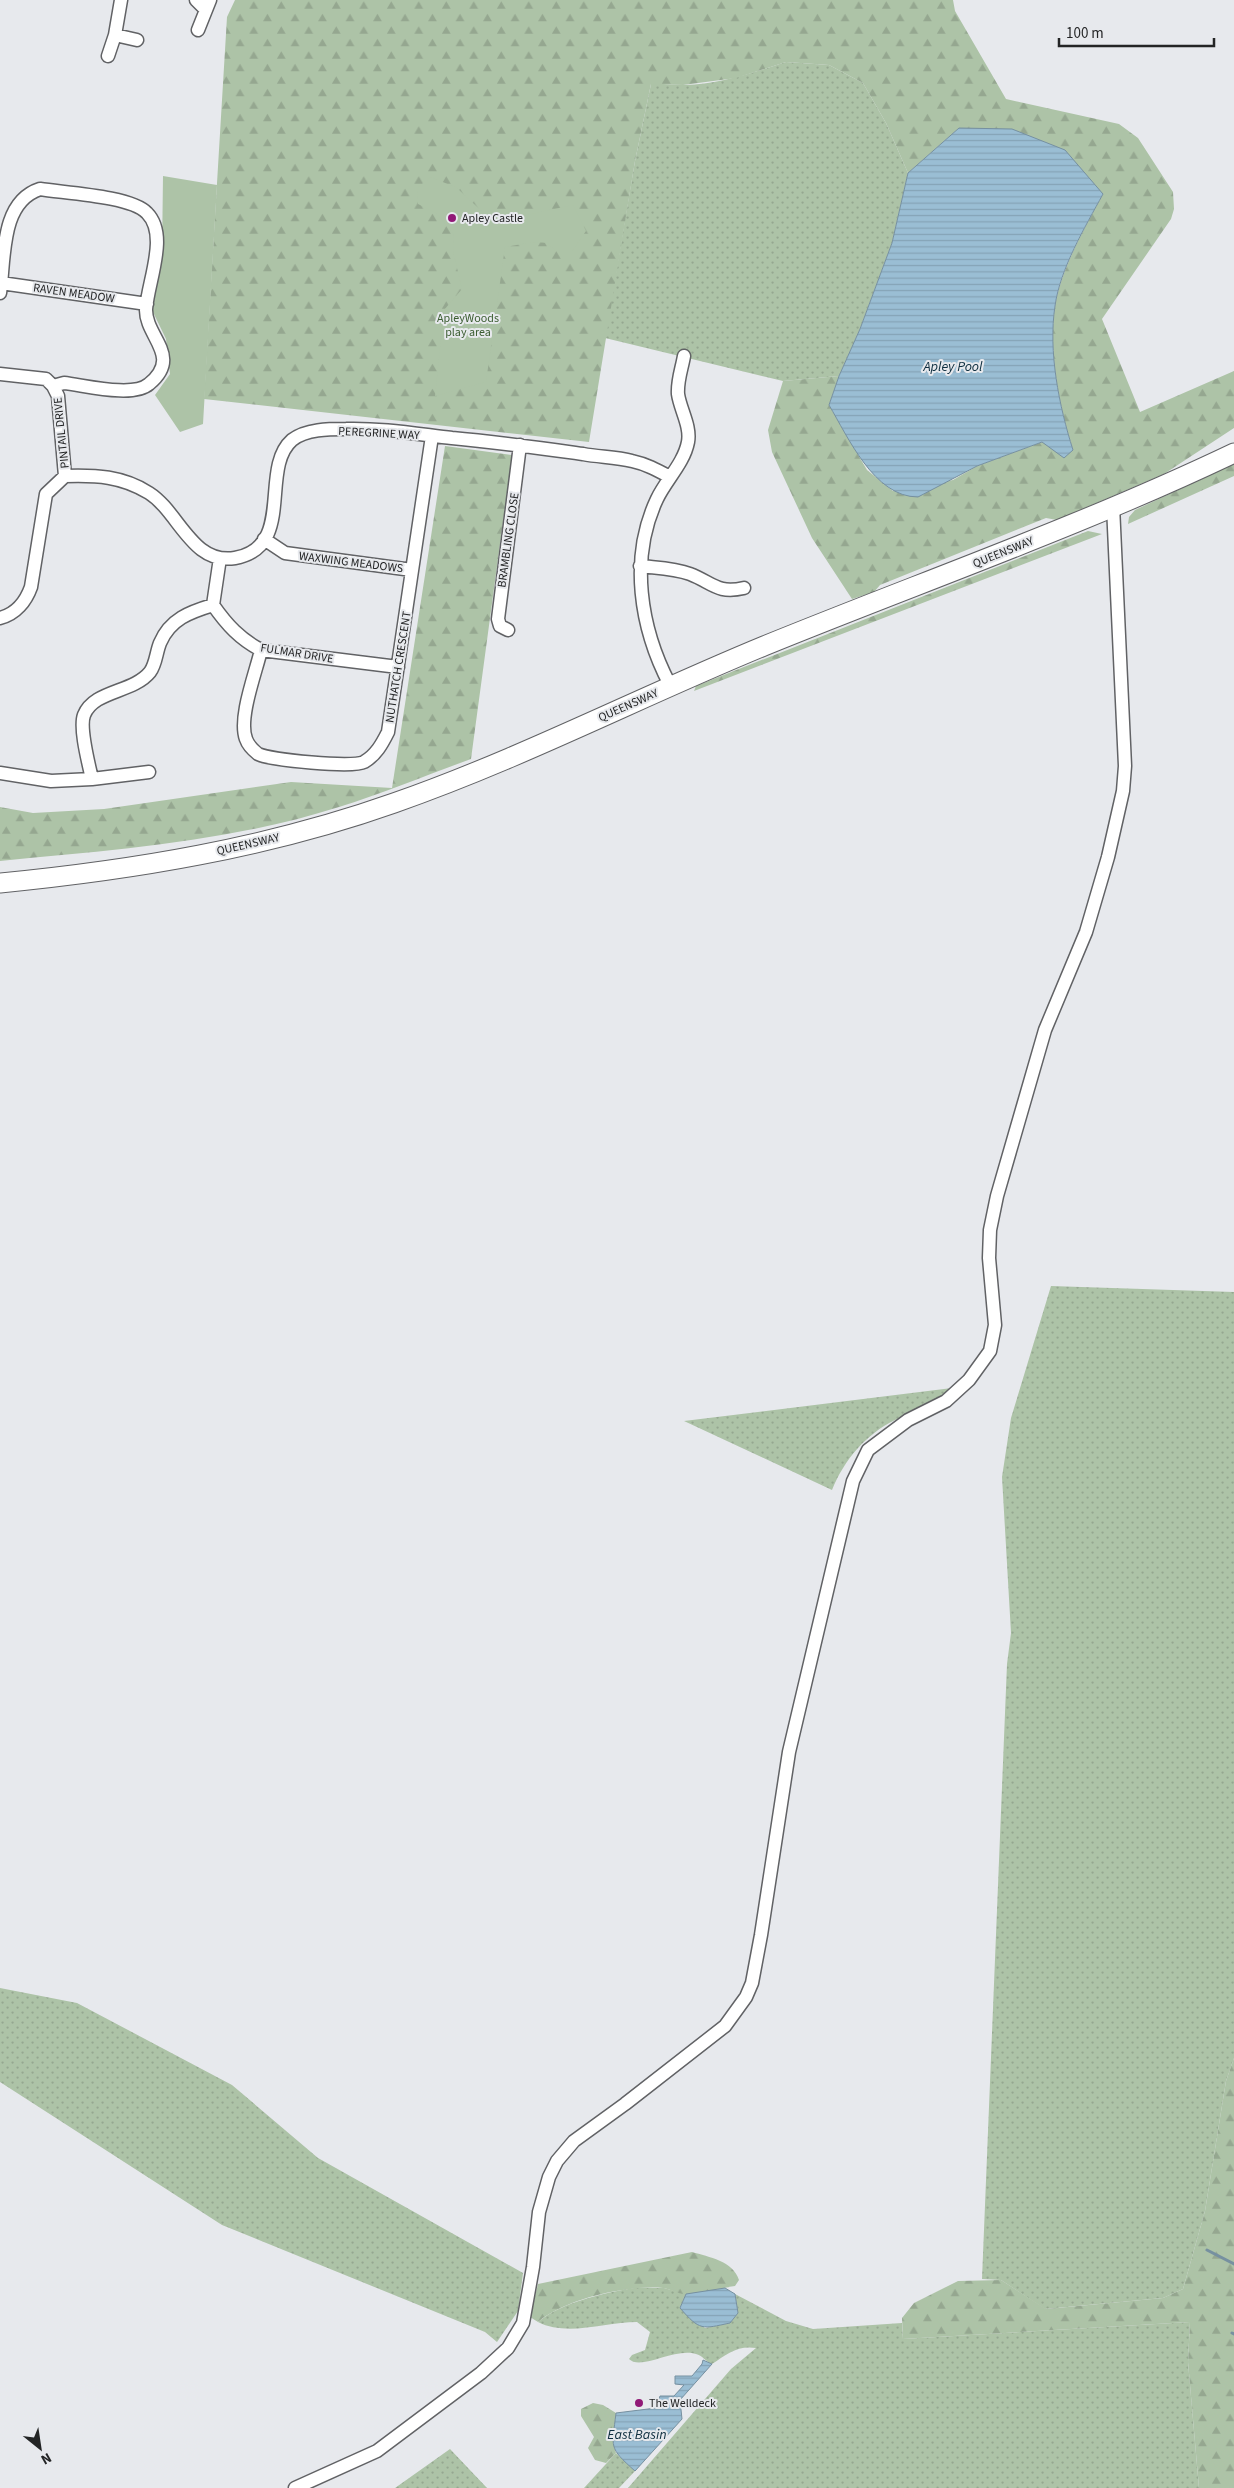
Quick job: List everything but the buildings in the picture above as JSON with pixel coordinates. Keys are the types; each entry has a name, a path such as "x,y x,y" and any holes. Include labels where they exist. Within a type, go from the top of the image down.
{"main road":[{"name":"QUEENSWAY","path":"0,883 70,877 133,868 299,832 390,805 456,780 670,686 1113,506 1234,453"}],"street":[{"path":"108,56 115,35 122,0"},
{"path":"198,30 204,3"},
{"path":"115,35 137,40"},
{"path":"1,288 7,223 21,200 32,192 40,189 134,204 147,212 154,223 157,233 147,304 148,321 161,346 163,358 160,371 149,385 133,391 64,383 53,386"},
{"name":"RAVEN MEADOW","path":"1,288 147,304"},
{"path":"670,686 648,629 643,605 640,566 643,542 650,515 683,456 688,441 678,394 684,356"},
{"name":"PINTAIL DRIVE","path":"0,374 46,379 53,386 58,396 65,476"},
{"name":"PEREGRINE WAY","path":"220,558 245,555 264,539 274,514 282,455 290,441 301,434 347,429 520,445 630,461 652,467 670,477"},
{"name":"NUTHATCH CRESCENT","path":"261,650 244,731 248,744 253,750 269,757 349,766 364,761 381,745 388,732 432,436"},
{"name":"BRAMBLING CLOSE","path":"508,630 500,626 498,619 520,445"},
{"path":"0,618 13,612 27,598 31,587 46,494 65,476 101,475 129,482 150,494 165,507 197,546 220,558 213,605 178,618 160,643 150,672 130,687 104,697 91,705 84,715 82,726 92,779"},
{"path":"295,2488 377,2451 481,2373 508,2348 523,2323 533,2267 539,2212 549,2177 558,2161 574,2140 625,2104 725,2026 746,1997 752,1983 789,1752 853,1480 868,1450 908,1420 946,1400 969,1380 990,1350 995,1325 989,1258 990,1230 997,1196 1045,1030 1086,932 1108,857 1123,791 1125,766 1113,506"},
{"name":"WAXWING MEADOWS","path":"264,539 285,553 412,570"},
{"path":"640,566 674,569 691,574 721,590 730,591 744,588"},
{"name":"FULMAR DRIVE","path":"213,605 226,624 242,639 261,650 398,667"},
{"path":"0,772 50,781 92,779 150,772"}],"green space":[{"path":"235,0 953,0 955,11 1006,99 1119,124 1138,138 1173,192 1174,209 1171,219 1102,319 1140,412 1234,371 1234,428 1164,474 1057,520 1046,518 880,585 874,592 852,599 812,538 772,452 768,430 783,381 839,376 829,405 867,470 893,491 953,480 977,466 1042,442 1073,450 1063,415 1056,378 1053,323 1062,278 1081,234 1103,194 959,128 908,173 886,123 863,83 829,65 786,62 736,78 683,85 651,84 635,161 589,442 204,399 227,17"},
{"path":"786,62 829,65 863,83 886,123 908,173 892,243 860,329 839,376 783,381 605,338 635,161 651,84 694,85 707,83 734,78"},
{"path":"163,176 217,185 203,424 180,432 155,395 170,374 166,339 152,310 162,253"},
{"name":"ApleyWoods play area","path":"431,177 457,188 489,218 509,221 573,205 586,231 572,251 555,251 548,243 534,242 505,247 486,382 435,396 444,310 462,289 453,251 454,235 436,213 418,204 417,188"},
{"path":"445,446 512,455 471,759 356,802 256,829 171,843 0,861 0,807 33,813 104,809 291,782 392,788"},
{"path":"1234,464 1234,476 1128,524 1129,517 1135,510"},
{"path":"1088,531 1102,534 694,691 696,686"},
{"path":"1051,1286 1234,1292 1234,2058 1226,2081 1205,2211 1183,2289 1163,2298 1045,2309 1001,2280 982,2279 1007,1664 1011,1633 1002,1477 1011,1418"},
{"path":"952,1388 918,1410 884,1426 865,1440 843,1468 832,1490 684,1421"},
{"path":"0,1988 77,2003 232,2085 318,2158 523,2273 518,2311 497,2342 485,2332 222,2225 0,2082"},
{"path":"1234,2058 1234,2488 1199,2488 1188,2362 1190,2322 903,2339 902,2318 914,2303 958,2281 1001,2280 1046,2309 1163,2298 1183,2289 1205,2211 1226,2081"},
{"path":"692,2252 713,2258 732,2268 739,2280 735,2286 691,2294 663,2288 615,2291 580,2300 550,2314 538,2322 530,2317 538,2284"},
{"path":"634,2288 664,2288 686,2294 680,2308 705,2328 730,2323 738,2313 735,2294 786,2321 813,2329 902,2323 903,2339 1190,2322 1188,2362 1199,2488 628,2488 731,2369 756,2348 738,2349 712,2364 698,2355 688,2353 650,2361 634,2362 629,2359 632,2355 645,2350 650,2332 637,2322 574,2329 549,2326 538,2322 559,2309 584,2299"},
{"path":"593,2403 603,2405 616,2413 613,2442 616,2453 606,2463 595,2460 588,2448 594,2437 581,2416 581,2409"},
{"path":"450,2449 487,2488 395,2488"},
{"path":"616,2453 635,2471 619,2488 584,2488"}],"water":[{"name":"Apley Pool","path":"959,128 1012,129 1065,150 1103,194 1081,234 1062,278 1053,323 1056,378 1063,415 1073,450 1064,458 1042,442 977,466 918,497 902,494 888,487 876,476 854,448 829,405 892,243 908,173"},
{"path":"725,2288 735,2294 738,2313 730,2323 707,2327 702,2326 692,2321 680,2308 686,2294"},
{"name":"East Basin","path":"703,2360 712,2364 680,2400 682,2419 635,2471 620,2457 614,2446 613,2433 616,2413 656,2408 660,2396 674,2396 684,2385 675,2384 675,2376 692,2376"}],"waterway":[{"path":"1207,2250 1234,2264"}],"place":[{"name":"Apley Castle","path":"452,218"},
{"name":"The Welldeck","path":"639,2403"}]}
